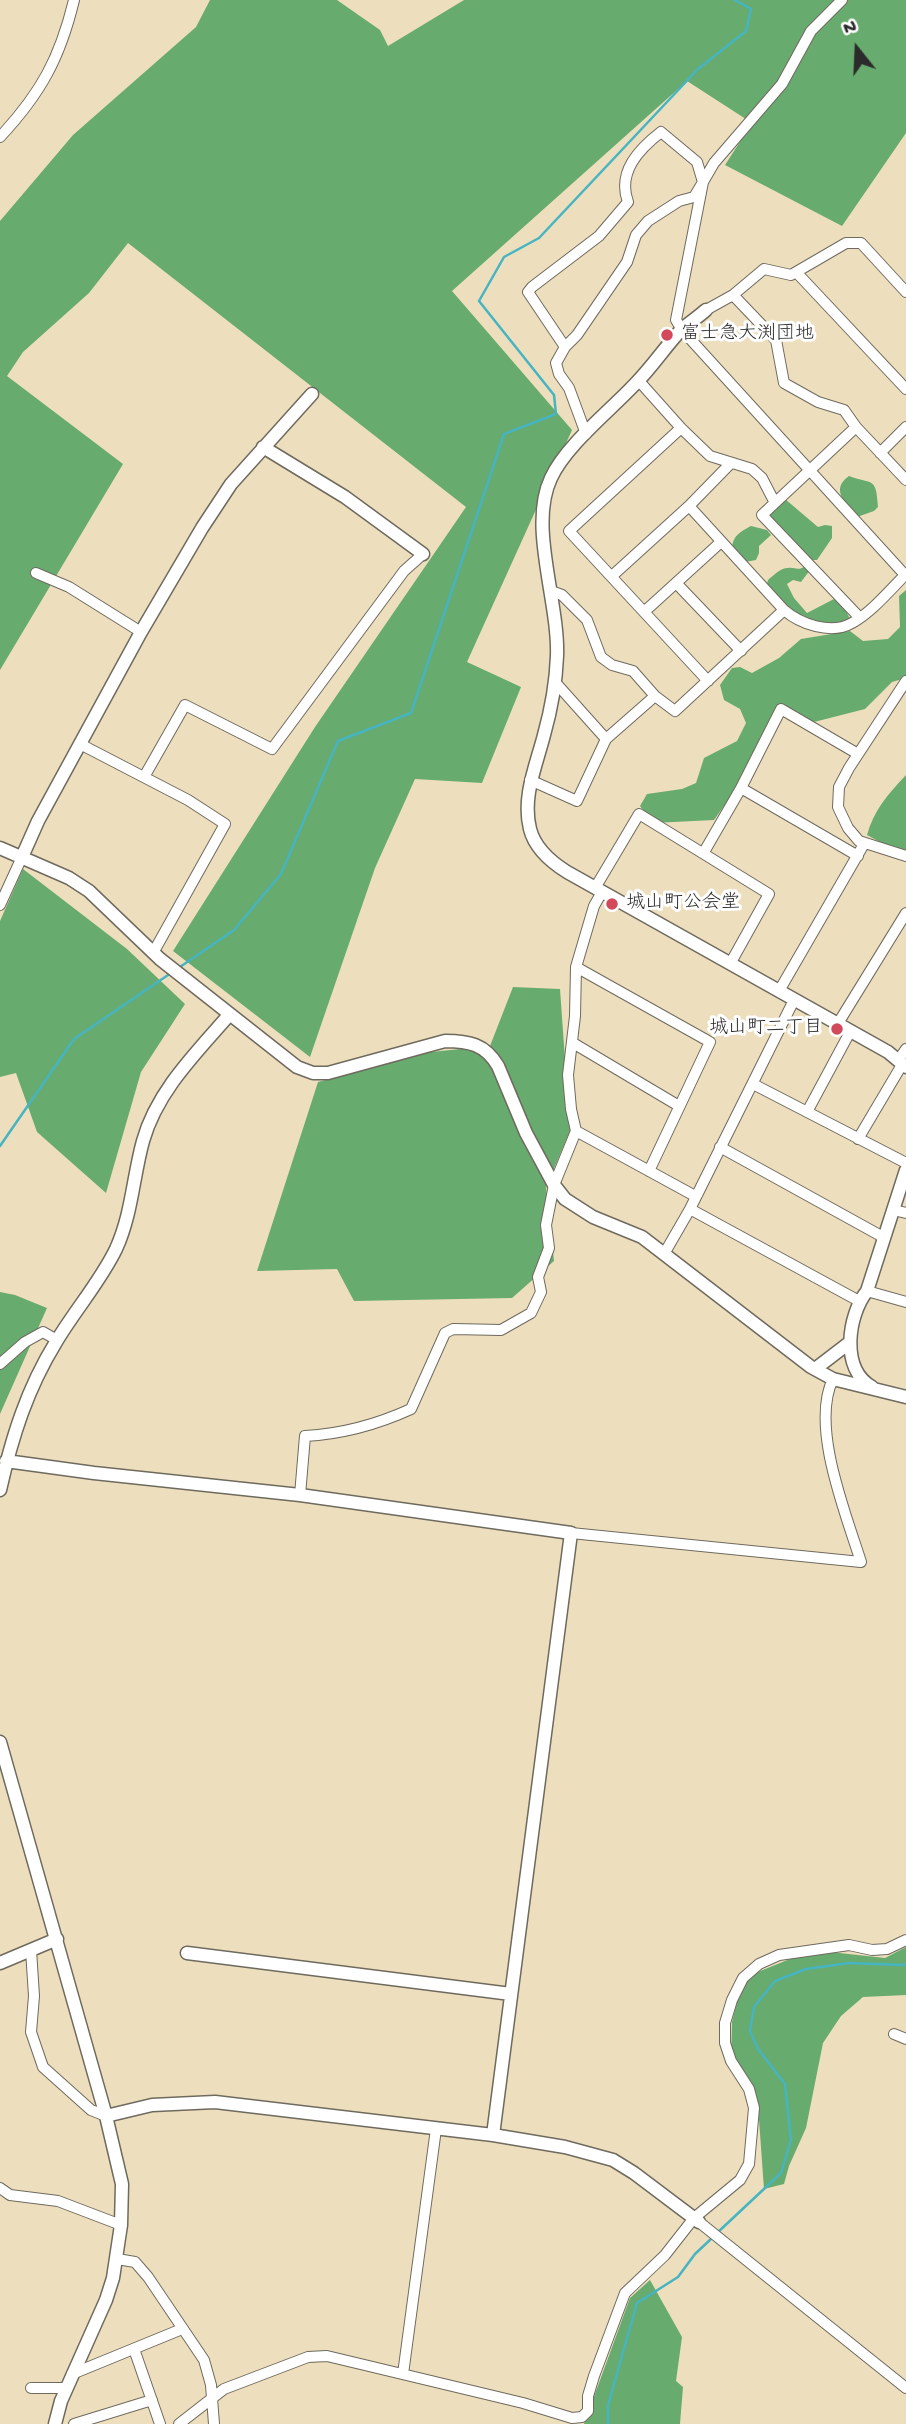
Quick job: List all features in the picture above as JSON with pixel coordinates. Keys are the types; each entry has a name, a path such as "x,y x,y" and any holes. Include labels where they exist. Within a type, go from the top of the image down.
{"street":[{"path":"0,137 26,109 43,84 63,41 74,0"},
{"path":"586,434 569,388 555,363 565,347 578,335 627,262 636,235 648,221 679,201 694,197 713,163 782,84 811,31 842,0"},
{"path":"565,347 528,292 600,236 628,202 624,192 630,162 661,132 696,162 703,182 676,320 682,330 809,471 906,574 860,618 849,625 824,628 794,618 784,610 689,506"},
{"path":"858,1139 904,1059 837,1025 549,861 530,831 530,780 544,734 555,682 556,631 541,521 551,476 564,458 639,381 682,330 706,310 733,295 764,269 791,275 846,243 861,243 906,292"},
{"path":"797,272 906,389"},
{"path":"733,295 775,340 784,383 818,402 844,410 856,427 906,480"},
{"path":"639,381 710,456 752,469 762,478 775,503"},
{"path":"0,905 38,821 141,632 231,484 312,394"},
{"path":"856,427 762,515 860,618"},
{"path":"681,428 569,531 708,681"},
{"path":"880,453 906,428"},
{"path":"144,777 185,705 272,749 404,570 424,554 325,484 263,447"},
{"path":"612,576 689,506 731,463"},
{"path":"644,612 721,542"},
{"path":"36,573 69,587 141,632"},
{"path":"677,584 741,650"},
{"path":"551,591 562,595 587,620 601,657 612,665 633,670 655,696 675,711 784,610"},
{"path":"906,681 839,787 838,807 848,828 859,841 906,856"},
{"path":"555,682 606,739"},
{"path":"530,780 577,801 606,739 655,696"},
{"path":"704,852 741,788 781,709 858,754"},
{"path":"80,744 188,800 225,824 156,956"},
{"path":"741,788 858,856"},
{"path":"300,1495 305,1436 331,1435 376,1424 411,1409 445,1333 453,1329 501,1330 531,1313 541,1292 538,1277 549,1248 546,1225 554,1185 576,1130 568,1075 573,1043 576,967 599,890 639,814 769,894 730,964"},
{"path":"779,991 864,844"},
{"path":"0,848 69,877 89,891 156,956 297,1067 313,1073 328,1073 445,1041 465,1041 482,1047 498,1066 526,1133 554,1185 575,1206 593,1217 626,1228 642,1237 815,1370 833,1379 906,1397"},
{"path":"837,1025 906,913"},
{"path":"576,967 710,1042 649,1171"},
{"path":"664,1254 690,1209 794,1000"},
{"path":"0,1490 6,1461 26,1399 57,1340 105,1270 117,1245 129,1211 143,1141 161,1098 179,1072 229,1015"},
{"path":"807,1112 850,1032"},
{"path":"573,1043 679,1106"},
{"path":"753,1084 906,1163"},
{"path":"576,1130 695,1196"},
{"path":"720,1147 883,1237"},
{"path":"881,1392 861,1379 849,1343 883,1237 900,1212 906,1170"},
{"path":"690,1209 863,1296 906,1301"},
{"path":"0,1364 25,1342 43,1332 57,1340"},
{"path":"815,1370 849,1343"},
{"path":"6,1461 94,1474 300,1495 571,1533 861,1562 831,1465 827,1433 827,1392 833,1379"},
{"path":"493,2135 571,1533"},
{"path":"0,1742 106,2116 122,2184 117,2259 106,2300 66,2388 55,2424"},
{"path":"0,1963 57,1939"},
{"path":"179,2424 224,2389 308,2357 327,2356 523,2403 572,2418 582,2417 587,2411 594,2376 625,2293 665,2255 696,2220 740,2180 749,2164 754,2108 749,2090 731,2061 725,2043 725,2023 732,2000 743,1979 759,1964 779,1955 849,1945 872,1950 887,1949 906,1940"},
{"path":"31,1950 34,1996 32,2032 43,2067 91,2110 106,2116 152,2105 215,2102 493,2135 565,2147 613,2160 721,2238 906,2388"},
{"path":"187,1953 511,1994"},
{"path":"894,2034 906,2039"},
{"path":"403,2374 436,2129"},
{"path":"0,2188 10,2196 58,2201 121,2225"},
{"path":"117,2259 135,2262 142,2269 204,2360 211,2385 214,2424"},
{"path":"72,2374 182,2329"},
{"path":"134,2348 160,2424"},
{"path":"31,2388 66,2388"},
{"path":"74,2424 152,2400"}],"green space":[{"path":"210,0 337,0 380,30 388,46 464,0 906,0 906,133 842,226 725,165 752,123 687,81 452,291 572,430 467,662 521,687 482,783 415,779 375,868 310,1057 173,951 315,727 466,507 128,243 89,293 23,352 7,376 123,464 0,670 0,221 73,135 196,27"},
{"path":"849,476 872,483 876,490 878,507 874,511 857,517 844,501 841,486"},
{"path":"785,499 818,527 832,526 832,538 817,560 807,560 767,515"},
{"path":"751,526 767,530 771,535 759,546 756,560 745,562 732,550 732,545 737,535"},
{"path":"804,567 810,570 801,582 793,580 787,584 794,598 807,613 834,599 843,605 850,619 821,624 802,620 766,587 768,580 779,571"},
{"path":"906,590 906,678 892,682 865,709 814,722 781,704 749,771 714,820 653,823 640,806 647,794 682,789 696,783 704,758 737,741 746,723 740,709 724,700 720,685 732,668 740,667 752,673 779,658 801,639 850,631 863,641 888,639 900,627 899,596"},
{"path":"906,775 906,850 891,848 867,835 882,803"},
{"path":"23,869 127,949 185,1004 141,1072 106,1193 37,1132 16,1073 0,1077 0,921"},
{"path":"513,987 560,989 570,1131 546,1187 554,1261 512,1298 354,1301 337,1269 257,1271 318,1082 431,1052 490,1046"},
{"path":"0,1292 47,1308 0,1414"},
{"path":"906,1947 906,1995 863,1997 841,2016 823,2043 806,2128 784,2184 764,2189 758,2106 731,2061 732,2022 743,1978 812,1950 885,1958"},
{"path":"650,2280 682,2337 676,2381 683,2387 680,2424 584,2424 630,2298"}],"waterway":[{"path":"177,969 234,930 281,874 338,741 411,713 504,434 556,414 554,395 479,301 504,257 539,238 698,69 746,31 751,9 735,0"},
{"path":"0,1146 74,1039 171,973"},
{"path":"717,2233 781,2173 791,2140 785,2084 758,2049 750,2031 754,2007 775,1981 806,1969 849,1963 906,1965"},
{"path":"608,2424 608,2405 637,2303 678,2277 695,2254 712,2238"}],"place":[{"name":"富士急大渕団地","path":"667,335"},
{"name":"城山町公会堂","path":"612,904"},
{"name":"城山町二丁目","path":"837,1029"}]}
